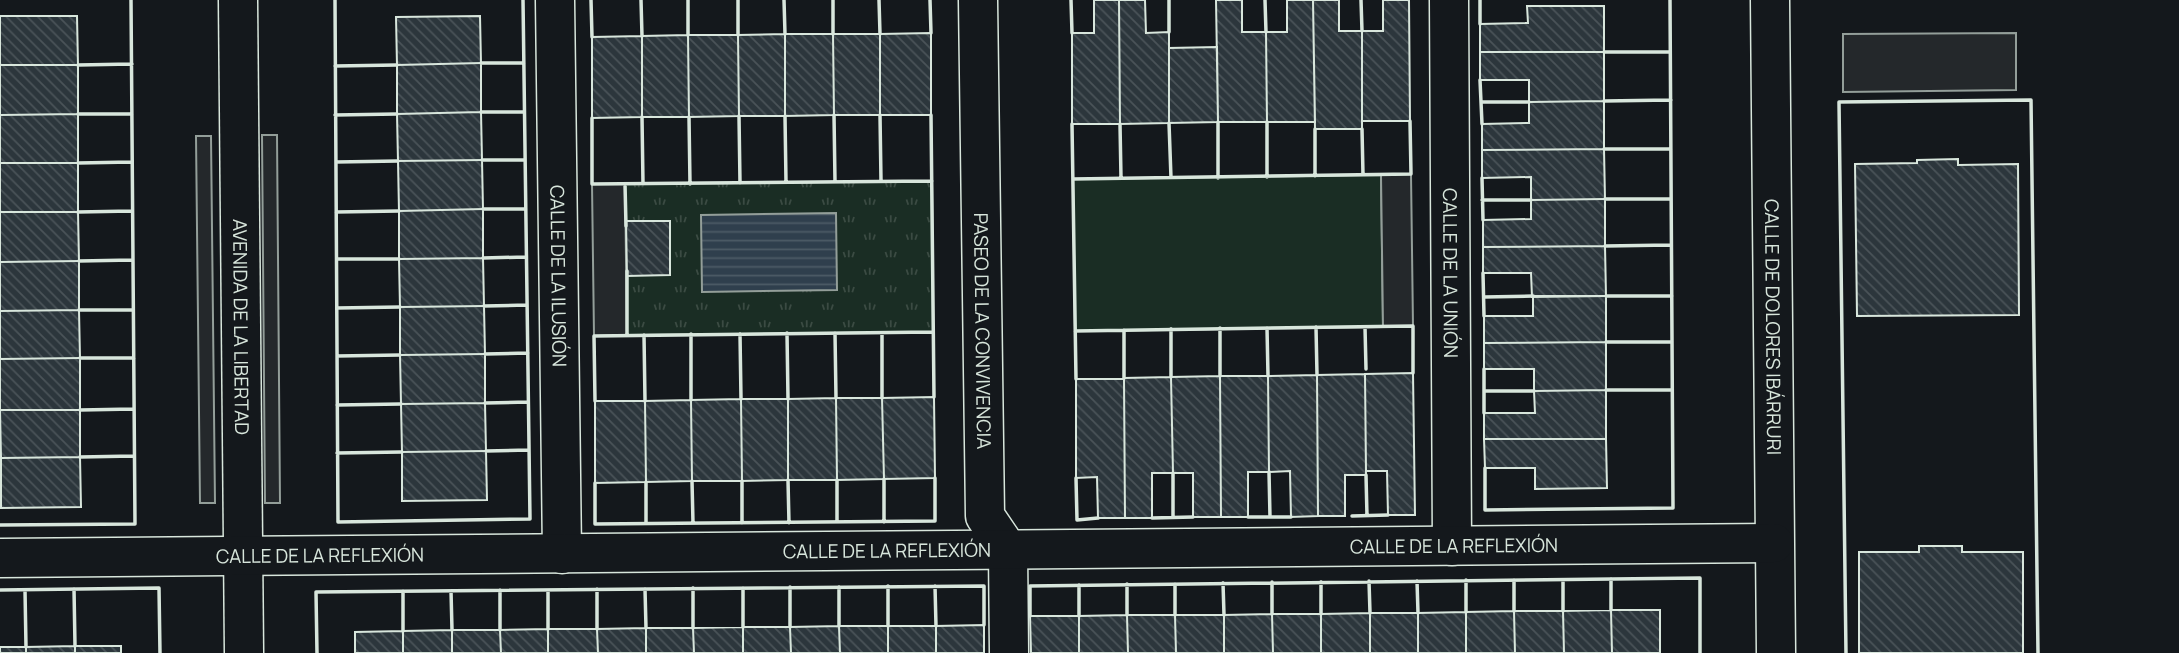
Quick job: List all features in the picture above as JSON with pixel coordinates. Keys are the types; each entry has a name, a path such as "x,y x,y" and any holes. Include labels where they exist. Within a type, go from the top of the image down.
{"street":[{"name":"AVENIDA DE LA LIBERTAD","path":"238,0 244,653"},
{"name":"CALLE DE LA ILUSIÓN","path":"555,0 562,554"},
{"name":"PASEO DE LA CONVIVENCIA","path":"978,0 985,516 1008,550"},
{"name":"CALLE DE LA UNIÓN","path":"1449,0 1452,545"},
{"name":"CALLE DE DOLORES IBÁRRURI","path":"1770,0 1776,653"},
{"name":"CALLE DE LA REFLEXIÓN","path":"0,558 1774,543"},
{"path":"1008,550 1009,653"}],"green space":[{"path":"1381,175 1383,327 1075,331 1073,179"},
{"path":"932,181 933,332 627,335 625,184"}],"shaded area":[{"path":"2016,33 2016,90 1843,92 1843,34"},
{"path":"262,135 277,135 280,503 265,503"},
{"path":"196,136 211,136 215,503 200,503"},
{"path":"1411,174 1413,326 1383,327 1381,175"},
{"path":"592,184 625,184 627,335 594,336"}],"water":[{"path":"836,213 837,290 702,292 701,215"}],"building":[{"path":"1094,0 1119,0 1120,124 1072,124 1072,33 1094,33"},
{"path":"1119,0 1145,0 1146,33 1169,32 1169,123 1120,124"},
{"path":"1216,0 1242,0 1242,32 1266,32 1267,122 1218,122"},
{"path":"1287,0 1313,0 1315,122 1267,122 1266,32 1287,32"},
{"path":"1313,0 1339,0 1339,31 1362,31 1362,129 1315,129"},
{"path":"1383,0 1409,0 1410,121 1362,121 1362,31 1383,31"},
{"path":"1527,6 1604,6 1604,52 1480,52 1480,24 1528,23"},
{"path":"0,16 77,16 78,65 0,65"},
{"path":"480,16 481,63 397,65 396,17"},
{"path":"931,33 931,115 880,115 880,34"},
{"path":"785,34 785,116 739,116 738,35"},
{"path":"785,34 833,34 834,115 785,116"},
{"path":"833,34 880,34 880,115 834,115"},
{"path":"688,35 738,35 739,116 689,117"},
{"path":"688,35 689,117 642,117 642,36"},
{"path":"642,36 642,117 592,118 592,37"},
{"path":"1217,47 1218,122 1169,123 1169,48"},
{"path":"1480,52 1604,52 1604,101 1529,102 1529,80 1480,80"},
{"path":"481,63 481,112 397,114 397,65"},
{"path":"0,65 78,65 78,114 0,115"},
{"path":"1604,101 1604,149 1482,150 1482,124 1529,123 1529,102"},
{"path":"481,112 482,160 398,161 397,114"},
{"path":"78,114 78,163 0,163 0,115"},
{"path":"1604,149 1605,199 1531,200 1531,177 1482,178 1482,150"},
{"path":"1958,159 1958,165 2018,164 2019,315 1857,316 1855,164"},
{"path":"482,160 483,209 399,211 398,161"},
{"path":"0,163 78,163 78,212 0,212"},
{"path":"1605,199 1605,246 1483,247 1483,220 1531,219 1531,200"},
{"path":"483,209 483,258 399,259 399,211"},
{"path":"0,212 78,212 79,261 0,262"},
{"path":"626,221 670,221 670,275 627,276"},
{"path":"1605,246 1606,296 1532,297 1531,273 1483,273 1483,247"},
{"path":"483,258 484,306 400,307 399,259"},
{"path":"79,261 79,310 0,311 0,262"},
{"path":"1533,296 1606,296 1606,342 1484,343 1484,316 1533,316"},
{"path":"484,306 485,354 400,355 400,307"},
{"path":"79,310 80,358 0,359 0,311"},
{"path":"1606,342 1606,390 1534,391 1534,369 1484,369 1484,343"},
{"path":"485,354 485,403 401,404 400,355"},
{"path":"80,358 80,410 0,410 0,359"},
{"path":"1413,373 1415,515 1388,515 1387,471 1366,471 1365,374"},
{"path":"1365,374 1366,475 1345,475 1345,516 1318,516 1317,375"},
{"path":"1317,375 1318,516 1291,517 1290,471 1269,472 1268,376"},
{"path":"1220,376 1268,376 1269,472 1248,472 1248,517 1221,517"},
{"path":"1220,376 1221,517 1193,517 1193,473 1173,473 1171,377"},
{"path":"1171,377 1173,473 1152,473 1152,518 1125,518 1124,378"},
{"path":"1076,379 1124,379 1125,518 1098,518 1097,477 1076,478"},
{"path":"1606,390 1606,439 1484,439 1484,413 1535,413 1534,391"},
{"path":"934,397 935,478 884,479 882,398"},
{"path":"836,398 837,480 788,480 788,399"},
{"path":"836,398 882,398 884,479 837,480"},
{"path":"741,399 788,399 788,480 742,481"},
{"path":"741,399 742,481 692,481 691,400"},
{"path":"691,400 692,481 646,482 645,401"},
{"path":"595,401 645,401 646,482 595,483"},
{"path":"485,403 486,451 402,452 401,404"},
{"path":"0,410 80,410 80,457 1,458"},
{"path":"1484,439 1606,439 1607,488 1535,489 1535,468 1485,468"},
{"path":"486,451 487,500 402,501 402,452"},
{"path":"80,457 81,507 1,508 1,458"},
{"path":"1919,546 1962,546 1962,552 2023,552 2023,653 1859,653 1859,552 1919,552"},
{"path":"1611,610 1612,653 1564,653 1563,611"},
{"path":"1611,610 1660,610 1660,653 1612,653"},
{"path":"1514,611 1515,653 1466,653 1466,612"},
{"path":"1514,611 1563,611 1564,653 1515,653"},
{"path":"1466,612 1466,653 1418,653 1418,613"},
{"path":"1370,613 1370,653 1321,653 1321,614"},
{"path":"1370,613 1418,613 1418,653 1370,653"},
{"path":"1272,614 1273,653 1224,653 1224,615"},
{"path":"1272,614 1321,614 1321,653 1273,653"},
{"path":"1127,615 1175,615 1176,653 1128,653"},
{"path":"1127,615 1128,653 1079,653 1079,616"},
{"path":"1175,615 1224,615 1224,653 1176,653"},
{"path":"1030,616 1079,616 1079,653 1031,653"},
{"path":"984,625 984,653 936,653 936,626"},
{"path":"839,626 840,653 791,653 790,627"},
{"path":"839,626 888,626 888,653 840,653"},
{"path":"888,626 936,626 936,653 888,653"},
{"path":"743,627 743,653 694,653 693,628"},
{"path":"743,627 790,627 791,653 743,653"},
{"path":"646,628 646,653 598,653 597,629"},
{"path":"646,628 693,628 694,653 646,653"},
{"path":"548,629 548,653 501,653 500,630"},
{"path":"548,629 597,629 598,653 548,653"},
{"path":"452,630 452,653 403,653 403,631"},
{"path":"452,630 500,630 501,653 452,653"},
{"path":"403,631 403,653 355,653 355,632"},
{"path":"75,646 121,646 121,653 75,653"},
{"path":"75,646 75,653 26,653 26,647"},
{"path":"0,647 26,647 26,653 0,653"}],"wall":[{"path":"0,525 135,524 131,0"},
{"path":"335,0 338,522 530,519 523,0"},
{"path":"591,0 592,37"},
{"path":"641,0 642,36"},
{"path":"688,0 688,35"},
{"path":"738,0 738,35"},
{"path":"784,0 785,34"},
{"path":"833,0 833,34"},
{"path":"879,0 880,34"},
{"path":"930,0 931,33"},
{"path":"1071,0 1072,33"},
{"path":"1169,0 1169,32"},
{"path":"1265,0 1266,32"},
{"path":"1361,0 1362,31"},
{"path":"1480,0 1480,24"},
{"path":"1485,468 1485,510 1673,508 1670,0"},
{"path":"1604,52 1670,52"},
{"path":"481,63 524,63"},
{"path":"78,65 132,64"},
{"path":"335,66 397,65"},
{"path":"1480,80 1482,124"},
{"path":"1604,101 1671,100"},
{"path":"1846,653 1839,102 2031,100 2038,653"},
{"path":"1481,102 1529,102"},
{"path":"481,112 524,112"},
{"path":"78,114 132,114"},
{"path":"335,115 397,114"},
{"path":"834,115 835,182"},
{"path":"880,115 881,181"},
{"path":"931,115 934,397"},
{"path":"739,116 740,183"},
{"path":"785,116 786,182"},
{"path":"642,117 643,184"},
{"path":"689,117 690,184"},
{"path":"592,118 592,184 932,181"},
{"path":"1073,179 1411,174 1410,121"},
{"path":"1218,122 1218,178"},
{"path":"1267,122 1267,177"},
{"path":"1169,123 1171,178"},
{"path":"1072,124 1076,379"},
{"path":"1120,124 1121,178"},
{"path":"1315,129 1315,176"},
{"path":"1362,129 1363,175"},
{"path":"1604,149 1671,149"},
{"path":"482,160 525,160"},
{"path":"336,162 398,161"},
{"path":"78,163 132,162"},
{"path":"1482,178 1483,220"},
{"path":"625,184 626,226"},
{"path":"1605,199 1671,199"},
{"path":"1482,200 1531,200"},
{"path":"483,209 526,209"},
{"path":"78,212 132,211"},
{"path":"336,212 399,211"},
{"path":"1605,246 1671,245"},
{"path":"483,258 526,257"},
{"path":"337,259 399,259"},
{"path":"79,261 133,260"},
{"path":"627,271 627,335"},
{"path":"1483,273 1484,316"},
{"path":"1484,297 1533,296"},
{"path":"1606,296 1672,296"},
{"path":"484,306 527,305"},
{"path":"337,308 400,307"},
{"path":"79,310 133,310"},
{"path":"1075,331 1413,326 1413,373"},
{"path":"1316,327 1317,375"},
{"path":"1365,327 1366,369"},
{"path":"1220,328 1220,376"},
{"path":"1267,328 1268,376"},
{"path":"1171,329 1171,377"},
{"path":"1124,330 1124,378"},
{"path":"595,401 594,336 933,332"},
{"path":"787,333 788,399"},
{"path":"835,333 836,398"},
{"path":"882,333 882,398"},
{"path":"691,334 691,400"},
{"path":"740,334 741,399"},
{"path":"644,335 645,401"},
{"path":"1606,342 1672,342"},
{"path":"485,354 528,353"},
{"path":"337,356 400,355"},
{"path":"80,358 134,358"},
{"path":"1484,369 1484,413"},
{"path":"1606,390 1672,390"},
{"path":"1484,391 1534,391"},
{"path":"485,403 528,402"},
{"path":"337,405 401,404"},
{"path":"80,410 134,409"},
{"path":"486,451 529,450"},
{"path":"337,453 402,452"},
{"path":"80,457 134,456"},
{"path":"1269,472 1270,517"},
{"path":"1173,473 1173,517"},
{"path":"1366,475 1367,516"},
{"path":"595,483 595,524 935,521 935,478"},
{"path":"1076,478 1077,520 1098,518"},
{"path":"884,479 884,522"},
{"path":"788,480 789,523"},
{"path":"837,480 837,522"},
{"path":"692,481 693,523"},
{"path":"742,481 742,523"},
{"path":"646,482 646,524"},
{"path":"1352,516 1388,515"},
{"path":"1152,518 1193,517"},
{"path":"1248,517 1291,517"},
{"path":"1030,616 1030,586 1700,578 1700,653"},
{"path":"1611,579 1611,610"},
{"path":"1466,580 1466,612"},
{"path":"1514,580 1514,611"},
{"path":"1563,580 1563,611"},
{"path":"1369,581 1370,613"},
{"path":"1417,581 1418,613"},
{"path":"1272,582 1272,614"},
{"path":"1321,582 1321,614"},
{"path":"1223,583 1224,615"},
{"path":"1127,584 1127,615"},
{"path":"1175,584 1175,615"},
{"path":"1079,585 1079,616"},
{"path":"888,586 888,626"},
{"path":"935,586 936,626"},
{"path":"317,653 316,592 984,586 984,625"},
{"path":"790,587 790,627"},
{"path":"839,587 839,626"},
{"path":"0,590 159,588 160,653"},
{"path":"693,588 693,628"},
{"path":"743,588 743,627"},
{"path":"74,589 75,646"},
{"path":"597,589 597,629"},
{"path":"645,589 646,628"},
{"path":"25,590 26,647"},
{"path":"500,590 500,630"},
{"path":"548,590 548,629"},
{"path":"403,591 403,631"},
{"path":"451,591 452,630"}]}
